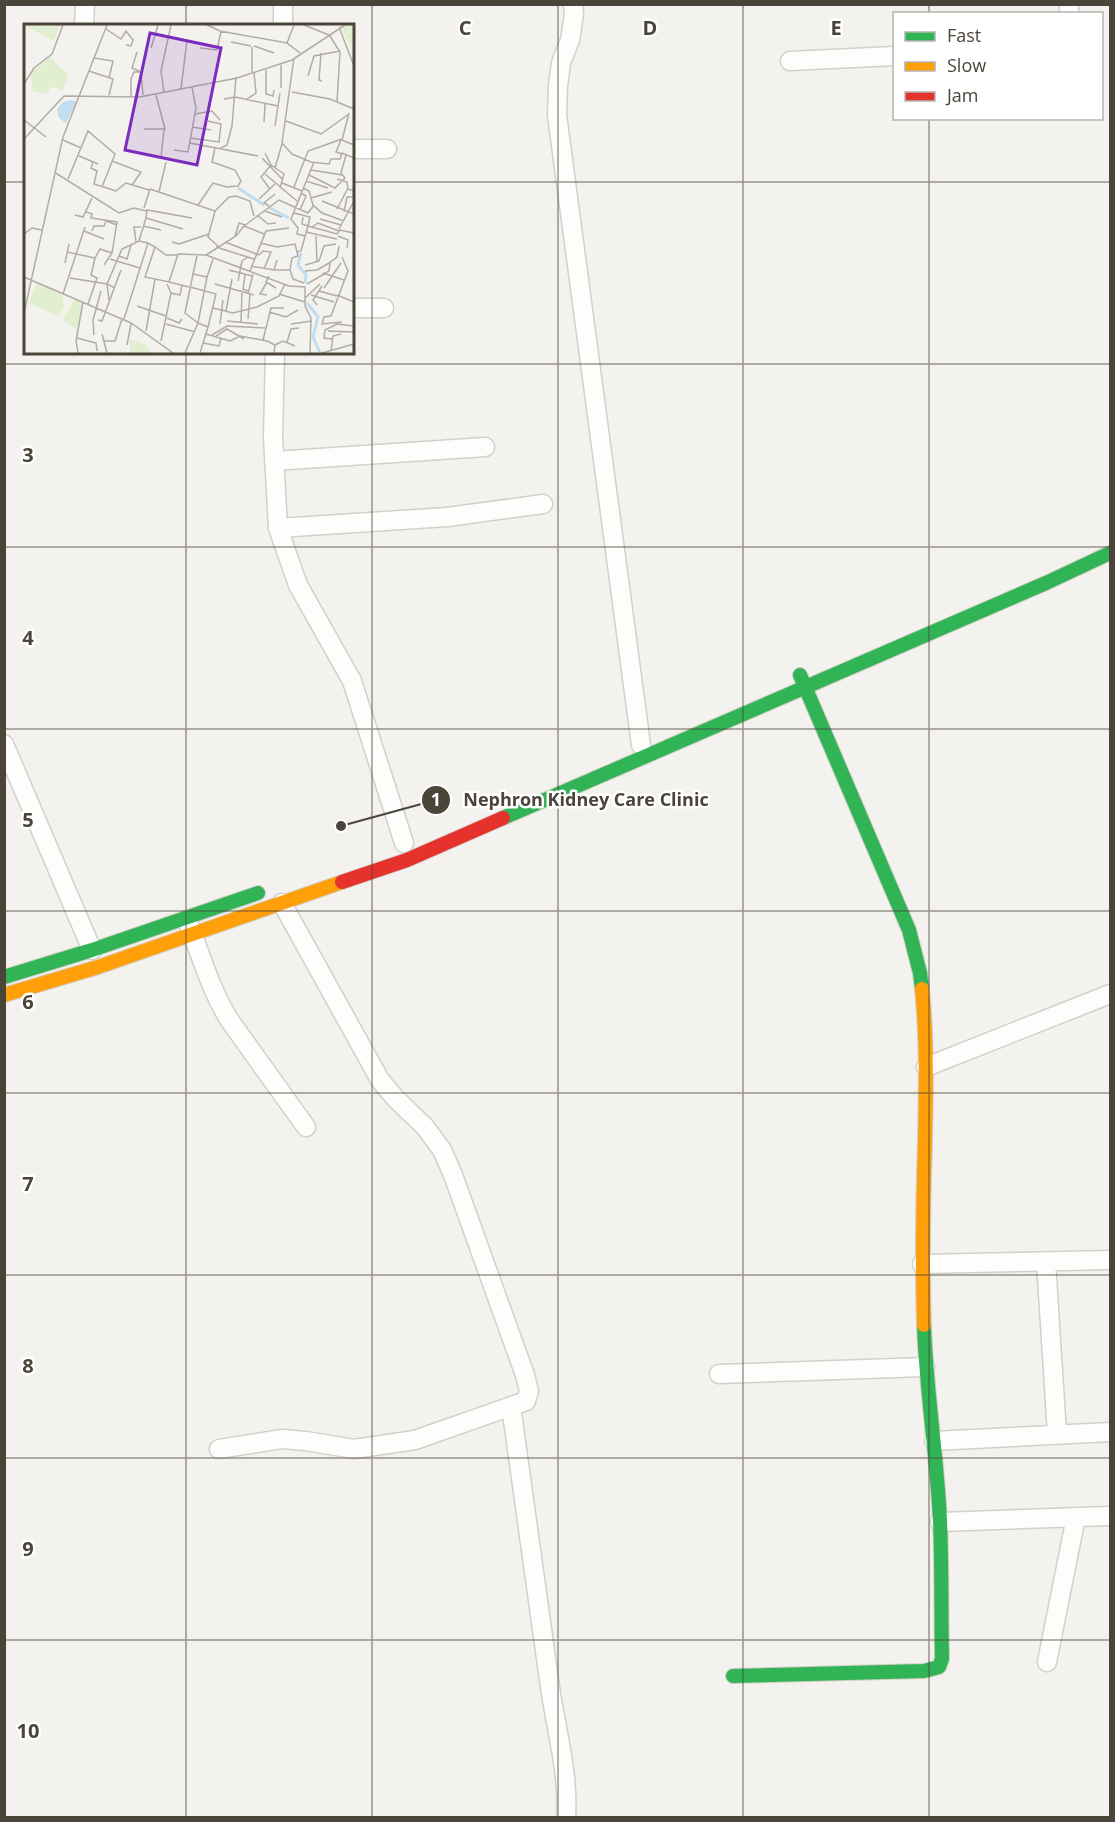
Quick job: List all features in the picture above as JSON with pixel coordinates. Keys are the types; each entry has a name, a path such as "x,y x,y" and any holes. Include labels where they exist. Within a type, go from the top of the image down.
{"main road":[{"path":"555,781 1046,583 1110,553"},
{"path":"4,977 92,950 189,925 278,895 407,860 803,681 1041,572 1071,556"},
{"path":"733,1676 924,1671 939,1666 942,1659 940,1522 934,1441 925,1367 922,1264 926,1067 925,1019 920,973 909,930 803,681"},
{"path":"4,995 87,971 189,925"}],"street":[{"path":"84,24 85,4"},
{"path":"283,4 283,24"},
{"path":"573,4 574,14 570,40 561,63 557,115 640,745"},
{"path":"790,61 893,56"},
{"path":"354,150 387,149"},
{"path":"354,308 384,308"},
{"path":"275,354 274,461 278,528 298,585 352,681 404,843"},
{"path":"274,461 485,447"},
{"path":"278,528 447,517 543,504"},
{"path":"4,744 92,950"},
{"path":"219,1449 282,1439 354,1449 415,1440 526,1401 529,1391 453,1175 442,1150 425,1127 380,1080 278,895"},
{"path":"189,925 210,985 220,1005 306,1127"},
{"path":"926,1067 1110,994"},
{"path":"922,1264 1110,1260"},
{"path":"1046,1262 1057,1434"},
{"path":"718,1374 925,1367"},
{"path":"511,1406 555,1724 566,1776 566,1818"},
{"path":"934,1441 1110,1432"},
{"path":"940,1522 1110,1516"},
{"path":"1047,1662 1076,1517"}],"traffic: fast":[{"path":"503,818 1046,583 1110,553"},
{"path":"800,675 909,930 922,989"},
{"path":"4,977 92,950 258,893"},
{"path":"733,1676 924,1671 939,1667 942,1659 940,1521 924,1325"}],"traffic: slow":[{"path":"4,995 98,967 342,882"},
{"path":"922,989 926,1065 924,1325"}],"traffic: jam":[{"path":"342,882 407,860 503,818"}],"place":[{"name":"Nephron Kidney Care Clinic","path":"341,826"}]}
